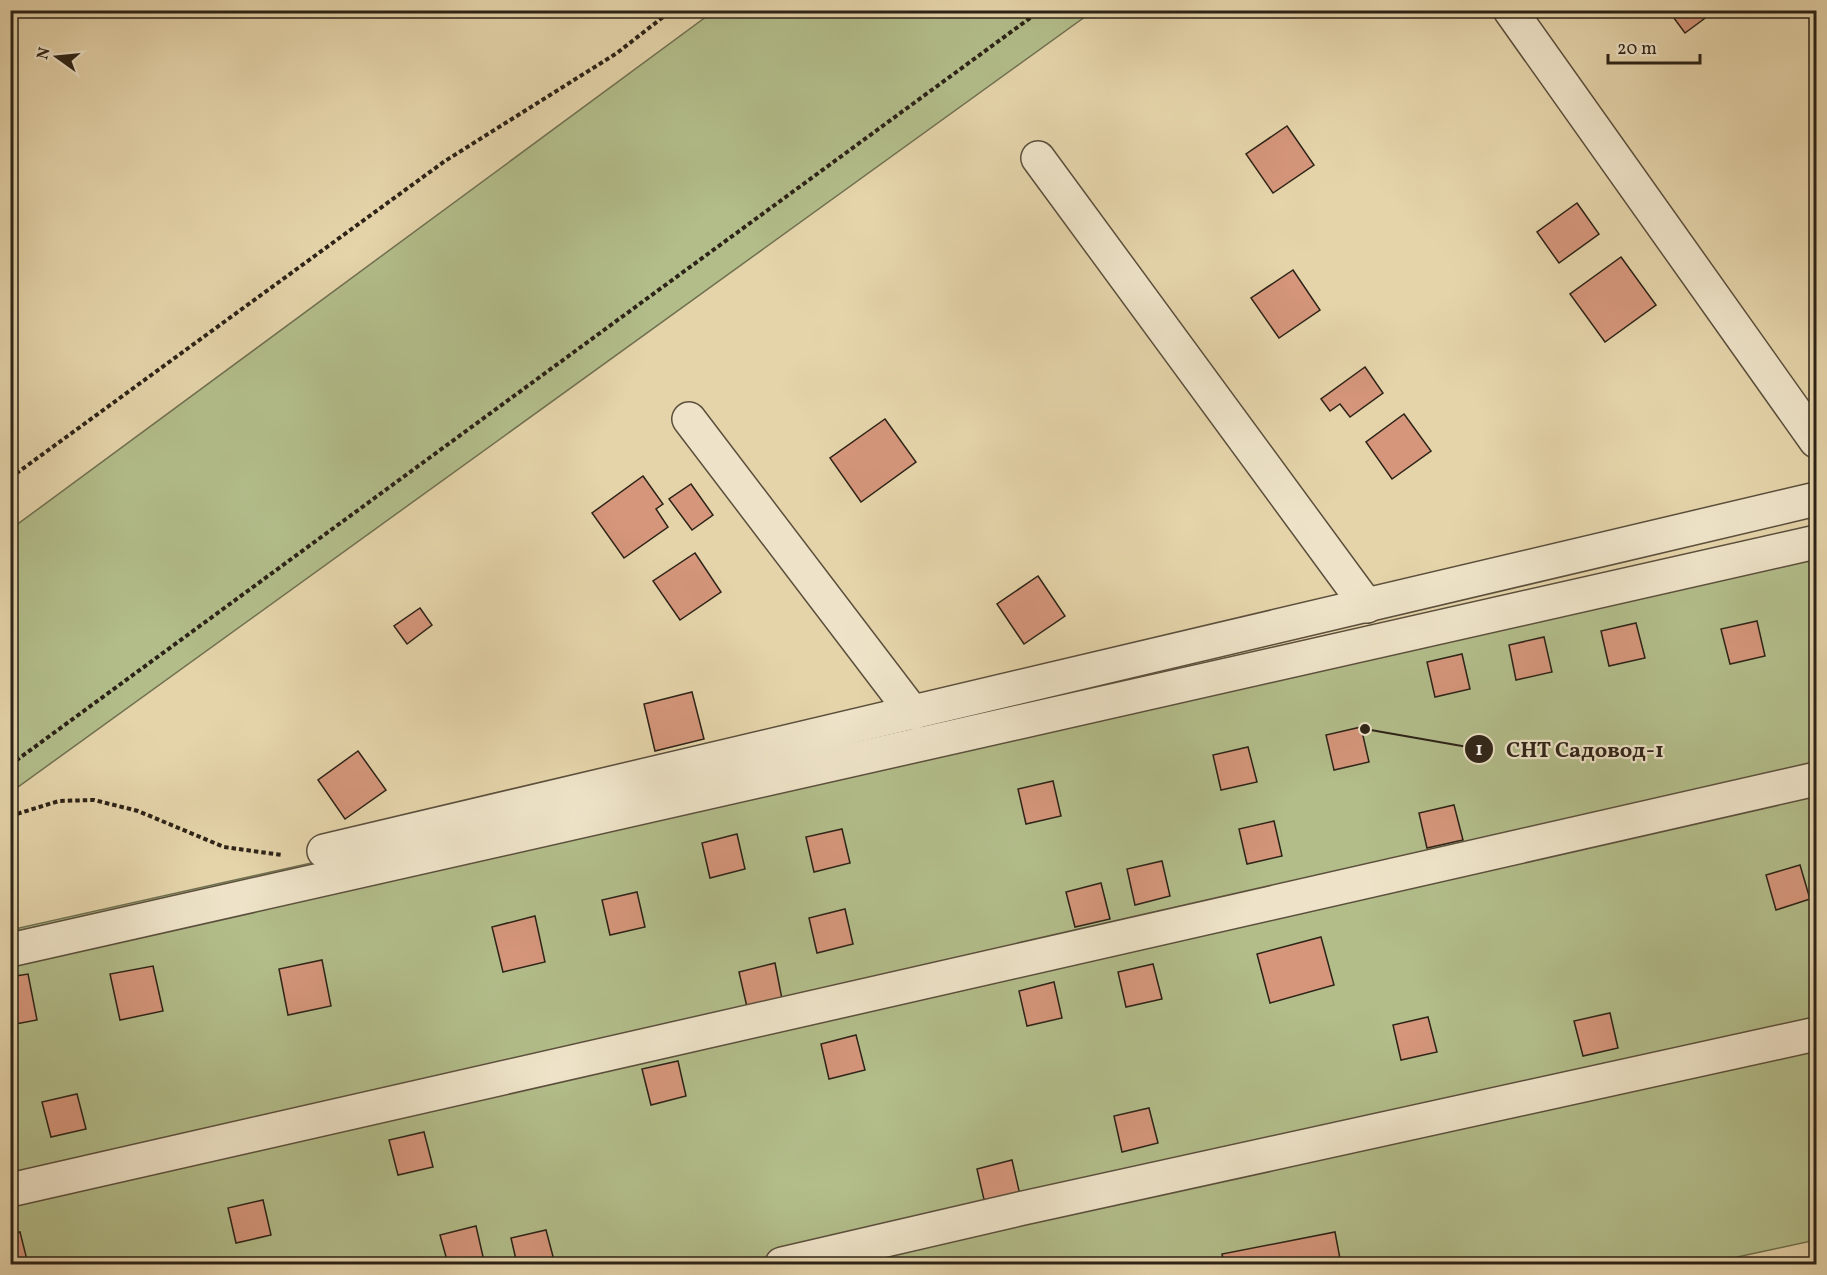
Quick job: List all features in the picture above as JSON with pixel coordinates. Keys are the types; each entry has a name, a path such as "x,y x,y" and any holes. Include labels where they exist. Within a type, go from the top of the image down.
{"street":[{"path":"1510,10 1816,441"},
{"path":"1038,158 1367,606"},
{"path":"689,418 913,713"},
{"path":"324,851 1816,499"},
{"path":"10,950 1816,542"},
{"path":"10,1190 1816,779"},
{"path":"783,1264 1019,1209 1816,1034"}],"path":[{"path":"10,478 445,161 617,53 672,10"},
{"path":"10,765 1041,10"},
{"path":"10,816 59,801 94,800 138,811 224,847 286,855 324,851"}],"green space":[{"path":"714,11 1093,11 11,792 11,529"},
{"path":"1816,528 1816,1240 1705,1264 11,1264 10,930"}],"building":[{"path":"1668,10 1716,10 1685,33"},
{"path":"1287,126 1314,165 1273,193 1246,154"},
{"path":"1577,203 1599,234 1559,263 1537,232"},
{"path":"1621,257 1656,305 1605,342 1570,294"},
{"path":"1293,270 1320,310 1279,338 1251,298"},
{"path":"1365,367 1383,393 1350,417 1340,404 1330,411 1321,399"},
{"path":"1404,414 1431,451 1392,479 1366,442"},
{"path":"885,419 916,462 861,502 830,458"},
{"path":"643,476 663,504 656,509 668,527 624,558 592,513"},
{"path":"691,484 713,515 692,530 669,499"},
{"path":"695,553 721,592 680,620 653,581"},
{"path":"1038,576 1065,616 1024,644 997,604"},
{"path":"420,608 432,625 407,644 394,626"},
{"path":"1757,621 1765,656 1730,664 1721,629"},
{"path":"1636,623 1645,658 1609,666 1601,631"},
{"path":"1544,637 1552,672 1516,680 1509,645"},
{"path":"1462,654 1470,689 1435,697 1427,662"},
{"path":"692,692 704,739 655,751 644,704"},
{"path":"1361,727 1369,762 1334,770 1326,735"},
{"path":"1248,747 1257,782 1221,790 1213,755"},
{"path":"358,751 386,790 345,819 318,780"},
{"path":"1053,781 1061,816 1026,824 1018,789"},
{"path":"1454,805 1463,840 1427,848 1419,813"},
{"path":"1274,821 1282,856 1247,864 1239,829"},
{"path":"842,829 850,863 814,872 806,837"},
{"path":"737,834 745,869 710,878 702,843"},
{"path":"1162,861 1170,896 1135,905 1127,869"},
{"path":"1800,865 1810,899 1776,910 1766,875"},
{"path":"1101,883 1110,919 1075,927 1066,892"},
{"path":"637,892 645,927 610,935 602,900"},
{"path":"845,909 853,944 817,953 809,918"},
{"path":"535,916 545,962 503,972 492,927"},
{"path":"1321,937 1334,985 1270,1003 1257,954"},
{"path":"322,960 331,1006 288,1015 279,969"},
{"path":"775,963 782,999 747,1007 739,972"},
{"path":"1153,964 1162,999 1126,1007 1118,972"},
{"path":"153,966 163,1011 120,1020 110,974"},
{"path":"28,974 37,1020 10,1025 10,977"},
{"path":"1054,982 1062,1018 1027,1026 1019,991"},
{"path":"1610,1013 1618,1048 1583,1056 1574,1021"},
{"path":"1428,1017 1437,1052 1401,1060 1393,1025"},
{"path":"856,1035 865,1070 829,1079 821,1044"},
{"path":"678,1061 686,1096 651,1105 642,1069"},
{"path":"77,1094 86,1129 51,1137 42,1102"},
{"path":"1149,1108 1158,1143 1122,1152 1114,1116"},
{"path":"424,1132 433,1167 398,1175 389,1140"},
{"path":"1012,1160 1020,1195 985,1204 977,1169"},
{"path":"263,1200 271,1235 236,1243 228,1208"},
{"path":"476,1226 484,1261 448,1264 440,1235"},
{"path":"546,1230 555,1264 517,1264 511,1238"},
{"path":"20,1232 28,1264 10,1264 10,1234"},
{"path":"1335,1232 1341,1264 1224,1264 1222,1254"}],"place":[{"name":"СНТ Садовод-1","path":"1365,729"}]}
